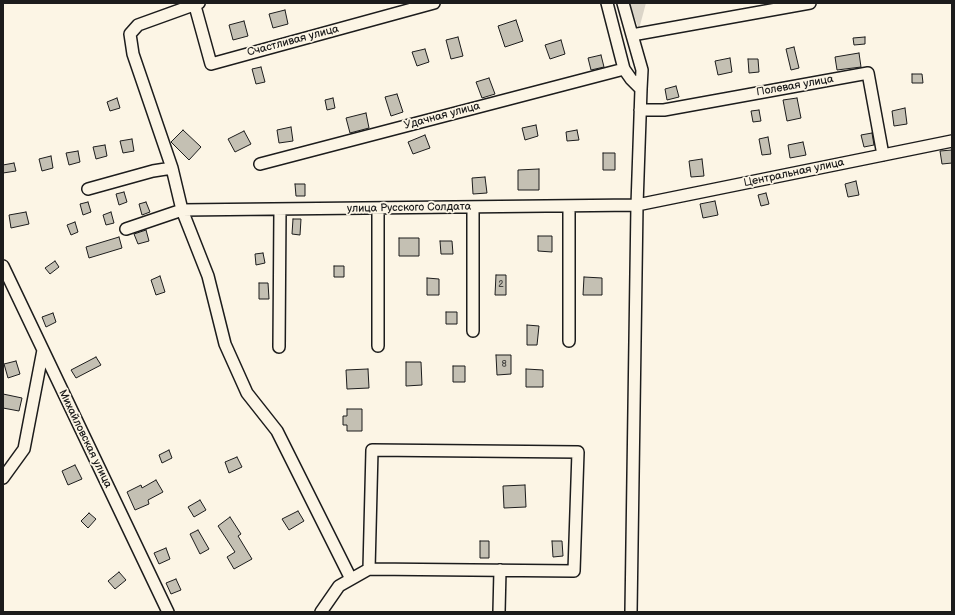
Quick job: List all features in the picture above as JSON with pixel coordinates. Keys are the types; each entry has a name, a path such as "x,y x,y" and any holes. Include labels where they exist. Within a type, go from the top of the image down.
{"street":[{"name":"Счастливая улица","path":"197,4 211,64 434,3"},
{"path":"607,3 624,69 641,89"},
{"path":"623,3 642,70 637,205 631,612"},
{"path":"632,35 810,3"},
{"path":"197,4 138,25 130,34 133,54 172,168 182,210 208,276 225,344 247,393 277,431 351,579"},
{"name":"Удачная улица","path":"260,164 624,69"},
{"name":"Полевая улица","path":"640,110 664,110 868,73 883,155"},
{"name":"Центральная улица","path":"637,205 952,141"},
{"path":"88,189 153,171 172,168"},
{"name":"улица Русского Солдата","path":"126,229 182,210 637,205"},
{"path":"569,341 570,206"},
{"path":"473,207 473,331"},
{"path":"378,208 378,346"},
{"path":"279,347 280,209"},
{"name":"Михайловская улица","path":"3,266 168,612"},
{"path":"3,478 24,449 43,350"},
{"path":"321,612 339,586 369,569 574,571 578,452 372,450 369,569"},
{"path":"499,612 500,570"}],"shaded area":[{"path":"629,3 646,3 639,29"}],"building":[{"path":"285,10 288,24 273,28 269,14"},
{"path":"516,20 523,41 505,47 498,26"},
{"path":"244,21 248,36 233,40 229,25"},
{"path":"458,37 463,56 451,59 446,40"},
{"path":"865,37 865,44 854,45 853,38"},
{"path":"561,40 565,54 550,59 545,45"},
{"path":"794,47 799,68 791,70 786,49"},
{"path":"425,49 429,62 417,66 412,52"},
{"path":"859,53 861,67 837,70 835,57"},
{"path":"601,55 604,67 591,70 588,58"},
{"path":"730,58 732,72 718,75 715,61"},
{"path":"748,59 758,59 759,72 749,73"},
{"path":"261,67 265,82 256,84 252,69"},
{"path":"912,74 922,74 923,83 912,83"},
{"path":"489,78 495,94 482,98 476,82"},
{"path":"676,86 679,97 667,100 665,89"},
{"path":"397,94 403,112 391,116 385,97"},
{"path":"117,98 120,108 110,111 107,102"},
{"path":"333,98 335,108 327,110 325,100"},
{"path":"797,98 801,118 787,121 783,100"},
{"path":"905,108 907,124 894,126 892,111"},
{"path":"759,110 761,121 753,122 751,111"},
{"path":"366,113 369,128 350,133 346,118"},
{"path":"536,125 538,136 525,140 522,128"},
{"path":"291,127 293,141 279,143 277,130"},
{"path":"183,130 201,147 189,160 171,142"},
{"path":"577,130 579,140 567,141 566,132"},
{"path":"244,131 251,144 235,152 228,139"},
{"path":"872,133 874,145 864,147 861,135"},
{"path":"425,135 430,148 413,154 408,142"},
{"path":"768,137 771,154 762,155 759,139"},
{"path":"132,139 134,151 123,153 120,141"},
{"path":"803,142 806,155 790,158 788,145"},
{"path":"105,145 107,156 96,159 93,147"},
{"path":"952,150 952,163 942,164 940,151"},
{"path":"78,151 80,162 69,165 66,153"},
{"path":"603,153 615,153 615,170 603,170"},
{"path":"51,156 53,168 42,171 39,159"},
{"path":"702,159 704,176 691,177 689,161"},
{"path":"14,163 16,171 3,173 3,165"},
{"path":"539,169 539,190 518,190 518,170"},
{"path":"485,177 487,193 473,194 472,178"},
{"path":"856,181 859,195 848,197 845,184"},
{"path":"295,184 305,184 305,196 296,196"},
{"path":"124,192 127,202 119,205 116,194"},
{"path":"766,193 769,204 761,206 758,195"},
{"path":"715,201 718,215 703,218 700,204"},
{"path":"88,202 91,212 83,215 80,204"},
{"path":"146,202 150,212 142,215 139,204"},
{"path":"26,212 29,224 11,228 9,215"},
{"path":"111,212 114,223 106,225 103,215"},
{"path":"293,219 301,219 300,235 292,234"},
{"path":"75,222 78,232 71,235 67,225"},
{"path":"146,230 149,241 138,244 134,234"},
{"path":"538,236 552,236 552,252 538,251"},
{"path":"119,237 122,248 89,258 86,247"},
{"path":"399,238 419,238 419,256 399,256"},
{"path":"440,241 452,241 453,254 441,254"},
{"path":"263,253 265,263 256,265 255,254"},
{"path":"55,261 59,267 50,274 45,268"},
{"path":"334,266 344,266 344,277 334,277"},
{"path":"496,275 506,275 506,295 495,295"},
{"path":"160,276 165,292 156,295 151,280"},
{"path":"584,277 602,278 602,295 583,295"},
{"path":"427,278 439,279 439,295 427,295"},
{"path":"259,283 268,283 269,299 259,299"},
{"path":"446,312 457,312 457,324 446,324"},
{"path":"53,313 56,322 46,327 42,317"},
{"path":"527,325 539,326 537,345 527,345"},
{"path":"496,355 511,355 511,374 497,375"},
{"path":"96,357 101,365 76,378 71,370"},
{"path":"16,361 20,374 8,378 4,364"},
{"path":"406,362 421,362 422,385 406,386"},
{"path":"453,366 465,366 465,382 453,382"},
{"path":"368,369 369,388 347,389 346,370"},
{"path":"526,369 543,370 543,387 526,387"},
{"path":"3,394 22,398 19,411 3,408"},
{"path":"347,409 362,409 362,431 347,431 347,425 343,425 343,416 347,416"},
{"path":"169,450 172,458 162,463 159,455"},
{"path":"237,457 242,467 229,473 225,462"},
{"path":"75,465 82,479 68,485 62,471"},
{"path":"156,480 163,492 148,500 149,504 135,510 127,492 141,485 142,488"},
{"path":"525,485 526,507 504,508 503,486"},
{"path":"200,500 206,510 194,517 188,507"},
{"path":"298,511 304,521 289,530 282,519"},
{"path":"89,513 96,519 88,528 81,521"},
{"path":"230,517 241,534 238,536 252,559 234,569 227,557 235,552 218,526"},
{"path":"198,530 209,549 200,554 190,534"},
{"path":"480,541 489,541 489,558 480,558"},
{"path":"552,541 562,541 563,556 553,557"},
{"path":"166,548 170,559 159,564 154,553"},
{"path":"119,572 126,580 115,589 108,581"},
{"path":"176,579 181,590 171,594 166,583"}]}
